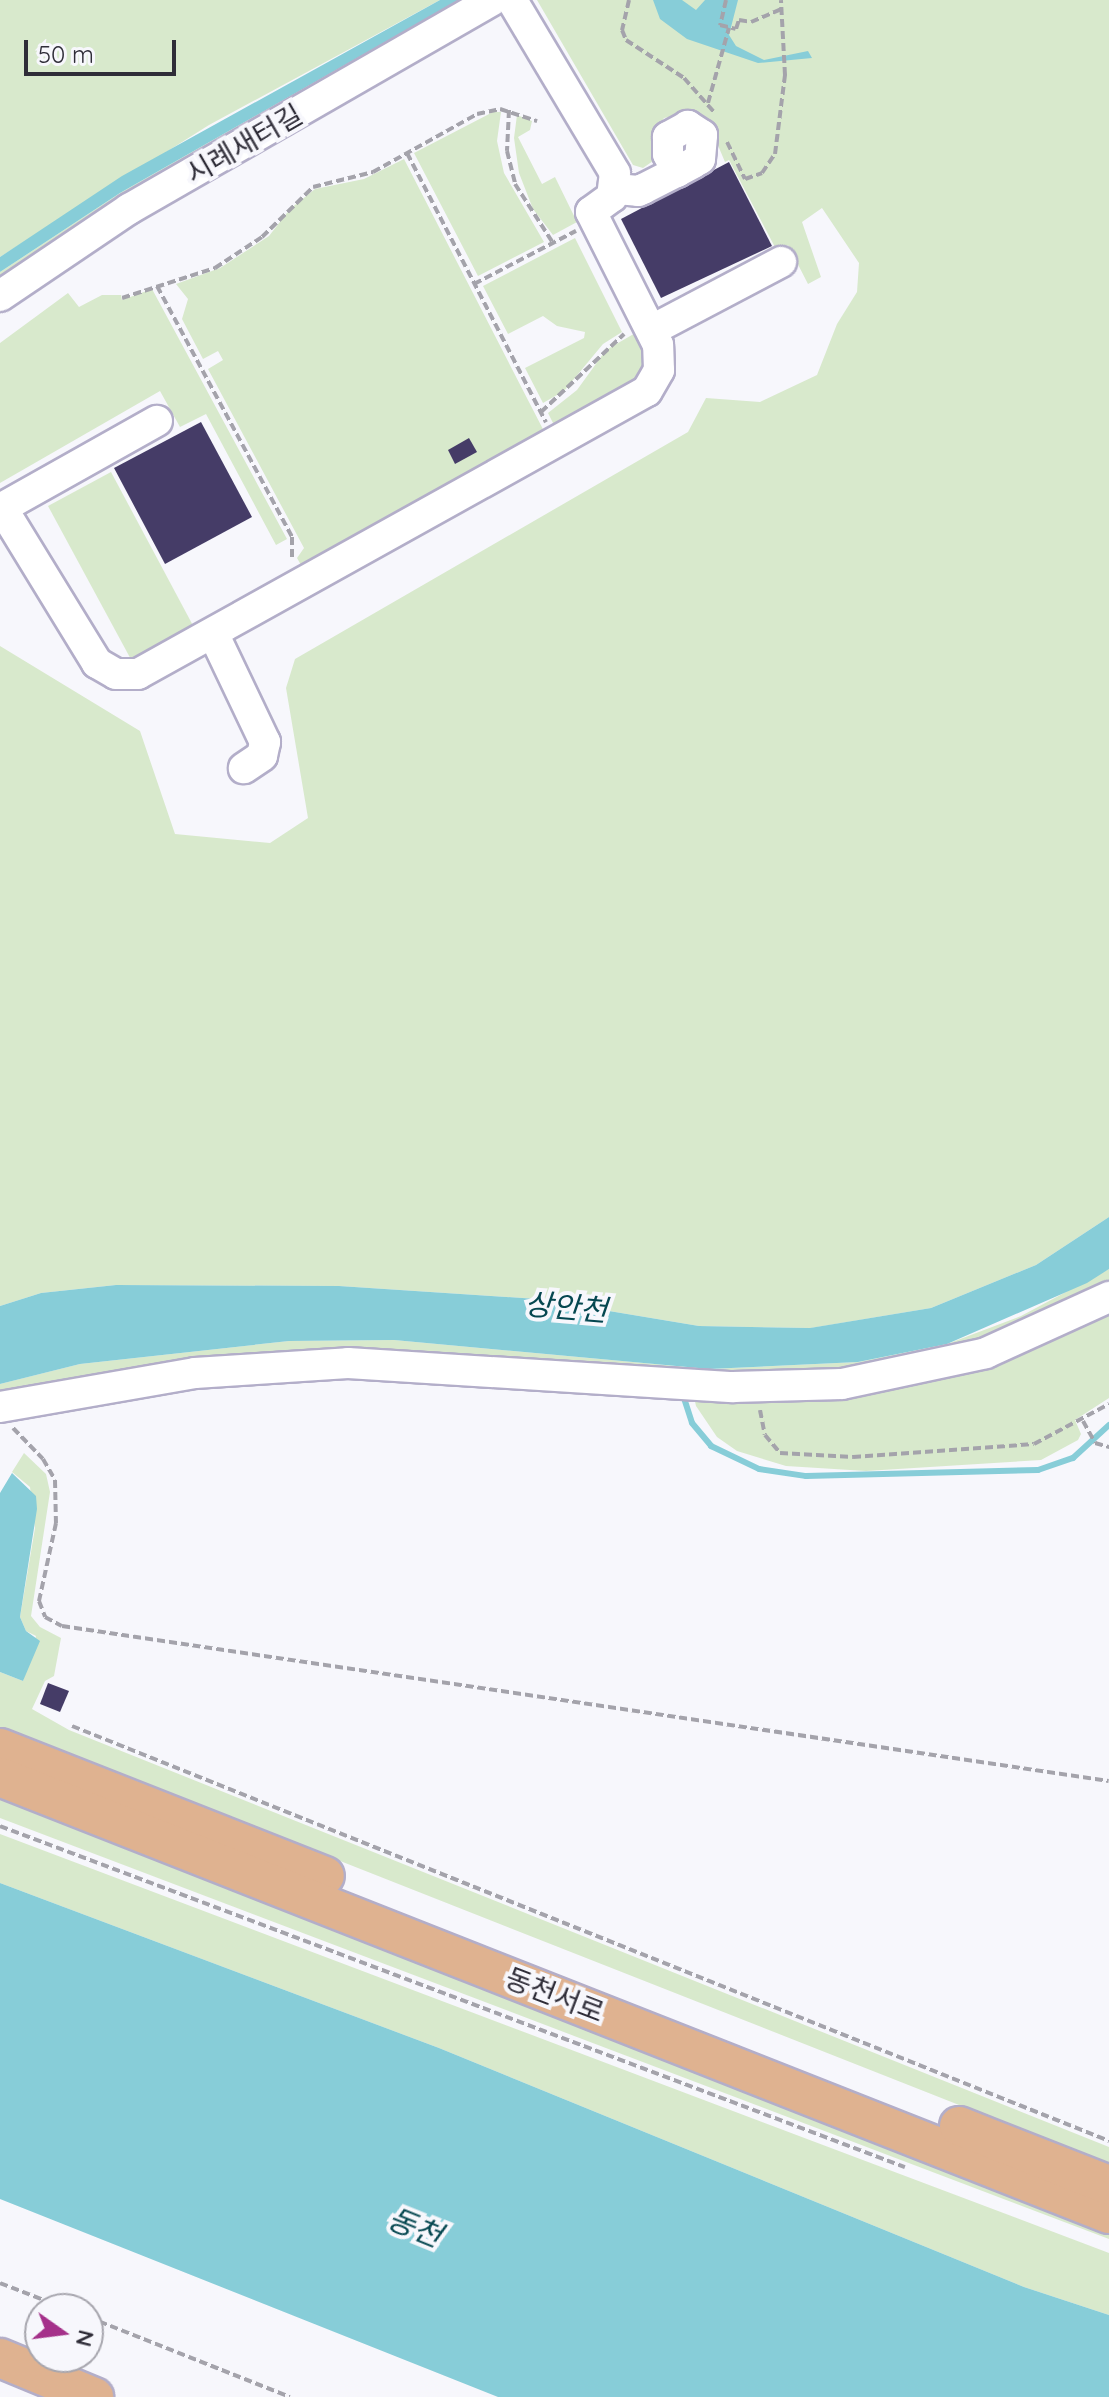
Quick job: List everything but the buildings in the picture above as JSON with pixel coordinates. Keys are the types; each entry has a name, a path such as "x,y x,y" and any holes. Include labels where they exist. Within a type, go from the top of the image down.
{"main road":[{"name":"동천서로","path":"0,1748 1109,2185"},
{"name":"동천서로","path":"0,1777 1109,2214"},
{"path":"0,2358 94,2397"}],"street":[{"name":"시례새터길","path":"0,296 129,209 492,0"},
{"path":"512,0 613,177 638,191 677,172"},
{"path":"157,421 1,509 104,669 138,674 652,386 660,362 650,326 591,212 613,177"},
{"path":"650,326 781,262"},
{"path":"213,633 265,742 262,756 244,768"},
{"path":"5,1417 195,1373 348,1363 760,1387 842,1384 939,1367 1030,1337 1109,1297"}],"path":[{"path":"629,0 622,30 626,40 684,78 708,103 718,120"},
{"path":"726,0 720,25 736,29 743,21 782,9"},
{"path":"724,135 743,178 768,168 779,139 777,106 785,60 781,0"},
{"path":"708,103 729,27"},
{"path":"122,298 215,268 262,237 313,187 363,176 477,114 509,110 537,121"},
{"path":"509,110 507,151 515,184 553,243"},
{"path":"407,153 556,442"},
{"path":"474,284 596,221"},
{"path":"157,286 292,537 291,558 304,582"},
{"path":"541,412 582,377 612,341 650,326"},
{"path":"760,1387 760,1417 770,1445 799,1457 1007,1450 1056,1436 1109,1404"},
{"path":"5,1417 43,1459 55,1480 56,1523 39,1601 45,1617 62,1626 1109,1781"},
{"path":"1083,1421 1098,1446 1109,1447"},
{"path":"72,1726 1109,2141"},
{"path":"0,1826 919,2172"},
{"path":"0,2283 26,2293"},
{"path":"104,2323 290,2397"}],"green space":[{"path":"0,0 440,0 209,125 0,257"},
{"path":"459,0 466,0 0,281 0,272 120,193"},
{"path":"537,0 1109,0 1109,1217 1036,1265 931,1308 811,1328 699,1326 537,1299 339,1286 116,1285 41,1293 0,1306 0,646 140,731 175,834 270,843 308,818 286,688 295,659 688,432 706,398 760,402 817,375 837,324 857,292 859,263 822,208 802,222 821,277 808,284 788,245 777,251 729,160 725,162 714,136 691,112 664,118 657,129 653,161 643,168 633,165"},
{"path":"493,112 501,112 497,141 504,173 544,242 478,276 414,153"},
{"path":"517,115 532,121 530,130 518,137 542,184 555,177 577,222 553,235 533,209 519,173 514,138"},
{"path":"404,159 547,437 305,572 297,558 304,548 208,369 223,360 218,351 203,359 182,319 188,299 176,284 220,268 269,236 290,209 315,189 364,179"},
{"path":"575,238 622,332 603,344 564,391 543,403 525,368 584,338 585,332 557,326 543,316 508,334 483,286"},
{"path":"152,289 287,539 276,545 206,414 180,427 160,391 0,483 0,343 68,293 79,307 102,295 121,295 122,300"},
{"path":"644,328 650,374 557,431 548,413 577,390 606,350"},
{"path":"111,472 197,633 134,665 48,506"},
{"path":"1109,1269 1109,1291 1028,1331 831,1380 461,1361 0,1401 0,1384 80,1364 289,1341 394,1340 709,1369 858,1362 947,1344 1021,1316"},
{"path":"1109,1303 1109,1398 1075,1420 1081,1434 1078,1440 1041,1460 866,1471 786,1466 737,1451 717,1437 696,1406 694,1397 801,1392"},
{"path":"24,1453 46,1474 50,1492 31,1616 40,1627 61,1638 54,1676 45,1681 32,1709 69,1730 1109,2147 1109,2164 0,1727 0,1672 23,1681 36,1636 26,1631 20,1617 35,1528 30,1487 12,1472"},
{"path":"0,1797 1109,2227 1109,2239 0,1818"},
{"path":"0,1834 1109,2253 1109,2315 1024,2287 439,2048 0,1883"}],"water":[{"path":"440,0 459,0 120,193 0,272 0,257 122,176"},
{"path":"653,0 682,0 696,10 705,0 738,0 729,35 736,46 764,60 808,51 812,58 758,63 687,39 660,19"},
{"name":"상안천","path":"1109,1217 1109,1269 1087,1283 947,1344 858,1362 709,1369 394,1340 289,1341 80,1364 0,1384 0,1306 41,1293 116,1285 339,1286 537,1299 699,1326 810,1328 931,1308 1036,1265"},
{"path":"12,1473 36,1496 37,1509 20,1617 26,1631 40,1641 23,1681 0,1672 0,1493"},
{"name":"동천","path":"0,1883 439,2048 1024,2287 1109,2315 1109,2397 498,2397 0,2199"}],"waterway":[{"path":"683,1395 692,1423 711,1446 759,1469 806,1476 1038,1470 1073,1458 1109,1425"}]}
